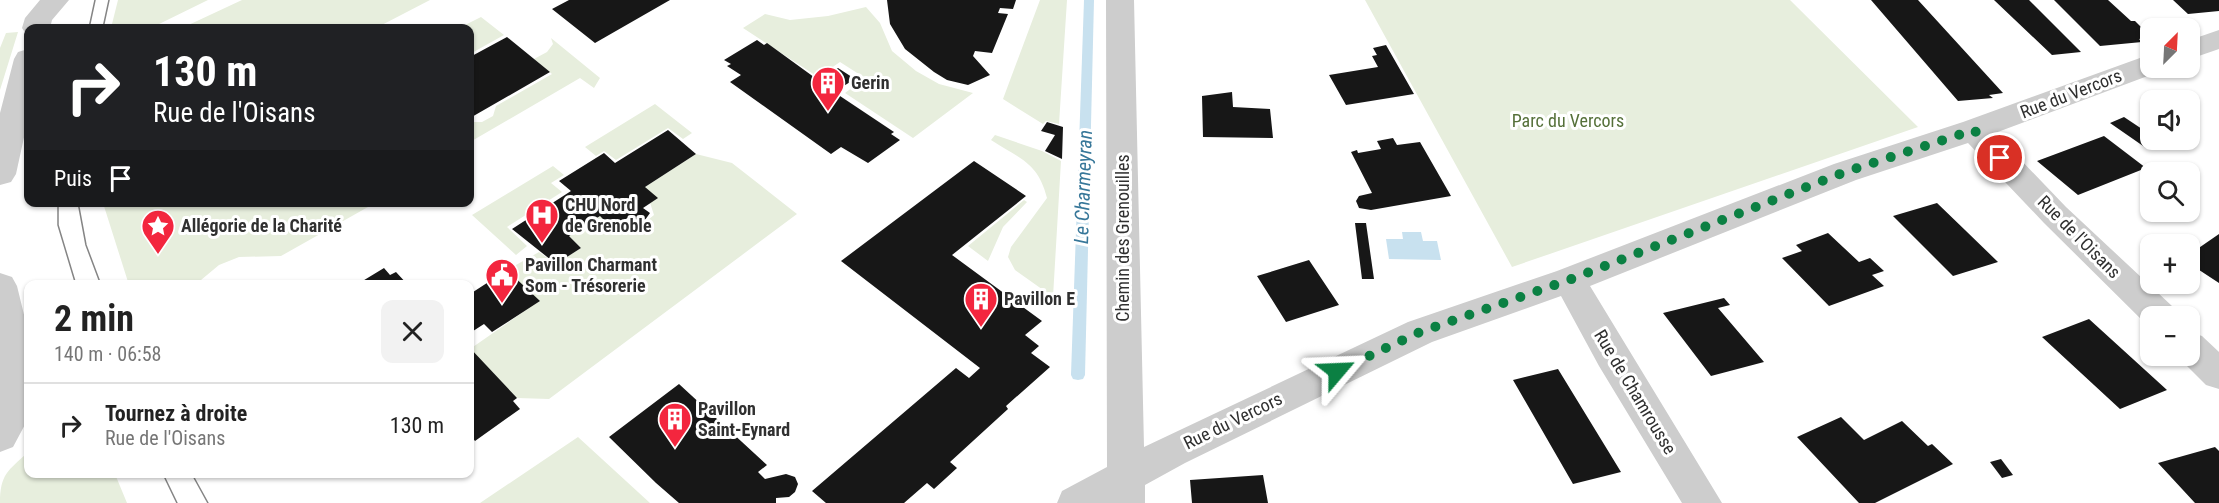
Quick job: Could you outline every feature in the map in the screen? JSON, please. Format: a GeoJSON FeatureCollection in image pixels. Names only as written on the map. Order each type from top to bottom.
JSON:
{"type":"FeatureCollection","features":[{"type":"Feature","properties":{"kind":"street"},"geometry":{"type":"LineString","coordinates":[[37,24],[39,18],[55,0]]}},
{"type":"Feature","properties":{"kind":"street","name":"Chemin des Grenouilles"},"geometry":{"type":"LineString","coordinates":[[1120,0],[1124,210],[1125,489]]}},
{"type":"Feature","properties":{"kind":"street"},"geometry":{"type":"LineString","coordinates":[[2200,46],[2219,39]]}},
{"type":"Feature","properties":{"kind":"street","name":"Rue du Vercors"},"geometry":{"type":"LineString","coordinates":[[1076,503],[1125,489],[1420,332],[1569,280],[1845,172],[1974,130],[2140,68]]}},
{"type":"Feature","properties":{"kind":"street"},"geometry":{"type":"LineString","coordinates":[[0,174],[24,75]]}},
{"type":"Feature","properties":{"kind":"street","name":"Rue de l'Oisans"},"geometry":{"type":"LineString","coordinates":[[1974,130],[2055,215],[2150,306]]}},
{"type":"Feature","properties":{"kind":"street","name":"Rue de Chamrousse"},"geometry":{"type":"LineString","coordinates":[[1569,280],[1612,356],[1703,503]]}},
{"type":"Feature","properties":{"kind":"street"},"geometry":{"type":"LineString","coordinates":[[1,297],[18,359],[13,424]]}},
{"type":"Feature","properties":{"kind":"street"},"geometry":{"type":"LineString","coordinates":[[2200,356],[2219,374]]}},
{"type":"Feature","properties":{"kind":"green space"},"geometry":{"type":"Polygon","coordinates":[[[118,0],[208,0],[159,24],[112,24],[118,0]]]}},
{"type":"Feature","properties":{"kind":"green space"},"geometry":{"type":"Polygon","coordinates":[[[242,0],[430,0],[384,24],[191,24],[242,0]]]}},
{"type":"Feature","properties":{"kind":"green space"},"geometry":{"type":"Polygon","coordinates":[[[1040,0],[1067,0],[1059,124],[1046,121],[1043,124],[1003,99],[1040,0]]]}},
{"type":"Feature","properties":{"kind":"green space","name":"Parc du Vercors"},"geometry":{"type":"Polygon","coordinates":[[[1365,0],[1790,0],[1918,127],[1512,267],[1365,0]]]}},
{"type":"Feature","properties":{"kind":"green space"},"geometry":{"type":"Polygon","coordinates":[[[866,7],[880,23],[892,51],[916,71],[939,84],[973,93],[913,138],[845,93],[865,78],[840,62],[818,77],[743,28],[765,14],[790,20],[828,16],[866,7]]]}},
{"type":"Feature","properties":{"kind":"green space"},"geometry":{"type":"Polygon","coordinates":[[[481,17],[504,35],[474,52],[474,24],[467,24],[481,17]]]}},
{"type":"Feature","properties":{"kind":"green space"},"geometry":{"type":"Polygon","coordinates":[[[18,32],[0,90],[0,48],[6,33],[18,32]]]}},
{"type":"Feature","properties":{"kind":"green space"},"geometry":{"type":"Polygon","coordinates":[[[551,38],[600,78],[594,88],[580,78],[474,140],[474,122],[482,122],[493,116],[496,106],[552,74],[534,59],[547,52],[553,44],[551,38]]]}},
{"type":"Feature","properties":{"kind":"green space"},"geometry":{"type":"Polygon","coordinates":[[[655,104],[692,133],[683,139],[668,128],[616,160],[604,151],[596,156],[585,147],[655,104]]]}},
{"type":"Feature","properties":{"kind":"green space"},"geometry":{"type":"Polygon","coordinates":[[[995,135],[1042,151],[1061,161],[1053,297],[1015,270],[1008,257],[1011,247],[1047,198],[1039,176],[1019,157],[991,140],[995,135]]]}},
{"type":"Feature","properties":{"kind":"green space"},"geometry":{"type":"Polygon","coordinates":[[[696,154],[732,163],[797,214],[549,399],[517,398],[474,353],[474,346],[539,301],[507,270],[539,252],[556,264],[581,248],[569,236],[600,216],[612,228],[643,224],[654,215],[645,187],[696,154]]]}},
{"type":"Feature","properties":{"kind":"green space"},"geometry":{"type":"Polygon","coordinates":[[[553,166],[564,175],[551,183],[562,192],[507,227],[527,246],[516,255],[472,215],[553,166]]]}},
{"type":"Feature","properties":{"kind":"green space"},"geometry":{"type":"Polygon","coordinates":[[[1024,200],[1027,202],[1003,227],[988,261],[968,246],[1024,200]]]}},
{"type":"Feature","properties":{"kind":"green space"},"geometry":{"type":"Polygon","coordinates":[[[104,207],[368,207],[281,256],[239,257],[219,265],[201,280],[127,280],[104,207]]]}},
{"type":"Feature","properties":{"kind":"green space"},"geometry":{"type":"Polygon","coordinates":[[[578,437],[650,503],[480,503],[578,437]]]}},
{"type":"Feature","properties":{"kind":"green space"},"geometry":{"type":"Polygon","coordinates":[[[24,456],[24,478],[117,478],[127,503],[0,503],[4,479],[24,456]]]}},
{"type":"Feature","properties":{"kind":"water"},"geometry":{"type":"Polygon","coordinates":[[[1402,232],[1421,232],[1423,241],[1437,241],[1441,260],[1389,259],[1386,239],[1403,239],[1402,232]]]}},
{"type":"Feature","properties":{"kind":"building"},"geometry":{"type":"Polygon","coordinates":[[[569,0],[670,0],[595,43],[552,9],[569,0]]]}},
{"type":"Feature","properties":{"kind":"building"},"geometry":{"type":"Polygon","coordinates":[[[887,0],[1016,0],[1013,9],[1000,8],[998,13],[1008,14],[992,53],[975,51],[973,56],[990,75],[968,85],[947,80],[905,49],[890,24],[887,0]]]}},
{"type":"Feature","properties":{"kind":"building"},"geometry":{"type":"Polygon","coordinates":[[[1871,0],[1918,0],[2003,93],[1989,95],[1993,98],[1958,101],[1871,0]]]}},
{"type":"Feature","properties":{"kind":"building"},"geometry":{"type":"Polygon","coordinates":[[[1994,0],[2029,0],[2081,52],[2052,55],[1994,0]]]}},
{"type":"Feature","properties":{"kind":"building"},"geometry":{"type":"Polygon","coordinates":[[[2054,0],[2108,0],[2140,26],[2140,42],[2100,46],[2054,0]]]}},
{"type":"Feature","properties":{"kind":"building"},"geometry":{"type":"Polygon","coordinates":[[[2173,0],[2219,0],[2219,11],[2188,14],[2173,0]]]}},
{"type":"Feature","properties":{"kind":"building"},"geometry":{"type":"Polygon","coordinates":[[[507,37],[550,72],[474,116],[474,55],[507,37]]]}},
{"type":"Feature","properties":{"kind":"building","name":"Gerin"},"geometry":{"type":"Polygon","coordinates":[[[757,40],[764,45],[767,43],[818,80],[838,68],[855,79],[834,92],[894,132],[891,134],[900,140],[868,163],[841,147],[831,154],[730,82],[741,75],[727,66],[731,64],[724,60],[757,40]]]}},
{"type":"Feature","properties":{"kind":"building"},"geometry":{"type":"Polygon","coordinates":[[[1386,45],[1414,94],[1346,105],[1329,75],[1378,67],[1372,56],[1377,55],[1373,48],[1386,45]]]}},
{"type":"Feature","properties":{"kind":"building"},"geometry":{"type":"Polygon","coordinates":[[[1232,92],[1233,107],[1270,109],[1273,138],[1203,137],[1202,96],[1232,92]]]}},
{"type":"Feature","properties":{"kind":"building"},"geometry":{"type":"Polygon","coordinates":[[[2124,117],[2140,128],[2140,144],[2110,123],[2124,117]]]}},
{"type":"Feature","properties":{"kind":"building"},"geometry":{"type":"Polygon","coordinates":[[[1047,122],[1063,127],[1062,159],[1045,151],[1055,135],[1041,131],[1047,122]]]}},
{"type":"Feature","properties":{"kind":"building"},"geometry":{"type":"Polygon","coordinates":[[[668,130],[696,154],[645,187],[658,198],[643,208],[650,213],[645,220],[633,223],[629,217],[612,228],[600,216],[569,236],[581,248],[556,264],[512,229],[571,191],[559,181],[604,153],[615,163],[668,130]]]}},
{"type":"Feature","properties":{"kind":"building"},"geometry":{"type":"Polygon","coordinates":[[[2104,136],[2140,163],[2140,170],[2078,195],[2037,161],[2104,136]]]}},
{"type":"Feature","properties":{"kind":"building"},"geometry":{"type":"Polygon","coordinates":[[[1393,138],[1397,145],[1420,142],[1451,196],[1371,210],[1359,208],[1356,201],[1359,196],[1372,193],[1351,152],[1381,149],[1377,141],[1393,138]]]}},
{"type":"Feature","properties":{"kind":"building","name":"Pavillon E"},"geometry":{"type":"Polygon","coordinates":[[[974,161],[1026,196],[952,255],[1042,321],[1025,335],[1039,346],[1031,353],[1050,367],[1006,406],[1008,409],[950,462],[957,468],[934,489],[927,483],[904,503],[826,503],[812,491],[956,368],[969,378],[980,368],[841,261],[974,161]]]}},
{"type":"Feature","properties":{"kind":"building"},"geometry":{"type":"Polygon","coordinates":[[[1937,203],[1998,262],[1953,276],[1893,216],[1937,203]]]}},
{"type":"Feature","properties":{"kind":"building"},"geometry":{"type":"Polygon","coordinates":[[[1355,223],[1366,223],[1374,279],[1362,279],[1355,223]]]}},
{"type":"Feature","properties":{"kind":"building"},"geometry":{"type":"Polygon","coordinates":[[[1828,233],[1859,262],[1870,258],[1884,271],[1872,275],[1884,286],[1829,306],[1782,258],[1802,251],[1796,245],[1828,233]]]}},
{"type":"Feature","properties":{"kind":"building"},"geometry":{"type":"Polygon","coordinates":[[[2219,234],[2219,283],[2200,271],[2200,247],[2219,234]]]}},
{"type":"Feature","properties":{"kind":"building"},"geometry":{"type":"Polygon","coordinates":[[[1309,260],[1339,305],[1286,322],[1257,276],[1309,260]]]}},
{"type":"Feature","properties":{"kind":"building"},"geometry":{"type":"Polygon","coordinates":[[[384,268],[390,275],[396,272],[403,280],[364,280],[384,268]]]}},
{"type":"Feature","properties":{"kind":"building","name":"Pavillon Charmant Som - Trésorerie"},"geometry":{"type":"Polygon","coordinates":[[[507,270],[540,301],[492,332],[484,324],[474,330],[474,291],[507,270]]]}},
{"type":"Feature","properties":{"kind":"building"},"geometry":{"type":"Polygon","coordinates":[[[1724,298],[1730,305],[1718,308],[1764,362],[1711,376],[1663,313],[1724,298]]]}},
{"type":"Feature","properties":{"kind":"building"},"geometry":{"type":"Polygon","coordinates":[[[2089,319],[2167,390],[2120,409],[2042,337],[2089,319]]]}},
{"type":"Feature","properties":{"kind":"building"},"geometry":{"type":"Polygon","coordinates":[[[474,352],[517,398],[513,401],[520,409],[475,441],[474,352]]]}},
{"type":"Feature","properties":{"kind":"building"},"geometry":{"type":"Polygon","coordinates":[[[1558,369],[1621,472],[1573,484],[1513,380],[1558,369]]]}},
{"type":"Feature","properties":{"kind":"building","name":"Pavillon Saint-Eynard"},"geometry":{"type":"Polygon","coordinates":[[[679,384],[767,465],[758,472],[765,479],[786,474],[795,477],[798,484],[795,492],[789,497],[776,498],[776,503],[679,503],[656,483],[609,437],[679,384]]]}},
{"type":"Feature","properties":{"kind":"building"},"geometry":{"type":"Polygon","coordinates":[[[1841,417],[1864,440],[1902,421],[1928,446],[1932,444],[1953,464],[1875,503],[1859,503],[1797,437],[1841,417]]]}},
{"type":"Feature","properties":{"kind":"building"},"geometry":{"type":"Polygon","coordinates":[[[2215,447],[2219,451],[2219,503],[2195,503],[2158,463],[2215,447]]]}},
{"type":"Feature","properties":{"kind":"building"},"geometry":{"type":"Polygon","coordinates":[[[2001,459],[2013,475],[2002,478],[1990,462],[2001,459]]]}},
{"type":"Feature","properties":{"kind":"building"},"geometry":{"type":"Polygon","coordinates":[[[1263,475],[1268,503],[1192,503],[1190,480],[1263,475]]]}},
{"type":"Feature","properties":{"kind":"waterway","name":"Le Charmeyran"},"geometry":{"type":"LineString","coordinates":[[1078,375],[1089,0]]}},
{"type":"Feature","properties":{"kind":"tram line"},"geometry":{"type":"LineString","coordinates":[[90,24],[95,0]]}},
{"type":"Feature","properties":{"kind":"tram line"},"geometry":{"type":"LineString","coordinates":[[104,24],[109,0]]}},
{"type":"Feature","properties":{"kind":"tram line"},"geometry":{"type":"LineString","coordinates":[[58,207],[58,225],[74,280]]}},
{"type":"Feature","properties":{"kind":"tram line"},"geometry":{"type":"LineString","coordinates":[[79,207],[86,245],[99,280]]}},
{"type":"Feature","properties":{"kind":"tram line"},"geometry":{"type":"LineString","coordinates":[[165,478],[177,503]]}},
{"type":"Feature","properties":{"kind":"tram line"},"geometry":{"type":"LineString","coordinates":[[194,478],[208,503]]}},
{"type":"Feature","properties":{"kind":"place","name":"Gerin"},"geometry":{"type":"Point","coordinates":[828,112]}},
{"type":"Feature","properties":{"kind":"place","name":"CHU Nord de Grenoble"},"geometry":{"type":"Point","coordinates":[542,244]}},
{"type":"Feature","properties":{"kind":"place","name":"Allégorie de la Charité"},"geometry":{"type":"Point","coordinates":[158,255]}},
{"type":"Feature","properties":{"kind":"place","name":"Pavillon Charmant Som - Trésorerie"},"geometry":{"type":"Point","coordinates":[502,304]}},
{"type":"Feature","properties":{"kind":"place","name":"Pavillon E"},"geometry":{"type":"Point","coordinates":[981,328]}},
{"type":"Feature","properties":{"kind":"place","name":"Pavillon Saint-Eynard"},"geometry":{"type":"Point","coordinates":[675,448]}},
{"type":"Feature","properties":{"kind":"route"},"geometry":{"type":"LineString","coordinates":[[1337,371],[1420,332],[1569,280],[1845,172],[1974,130],[2000,158]]}}]}
